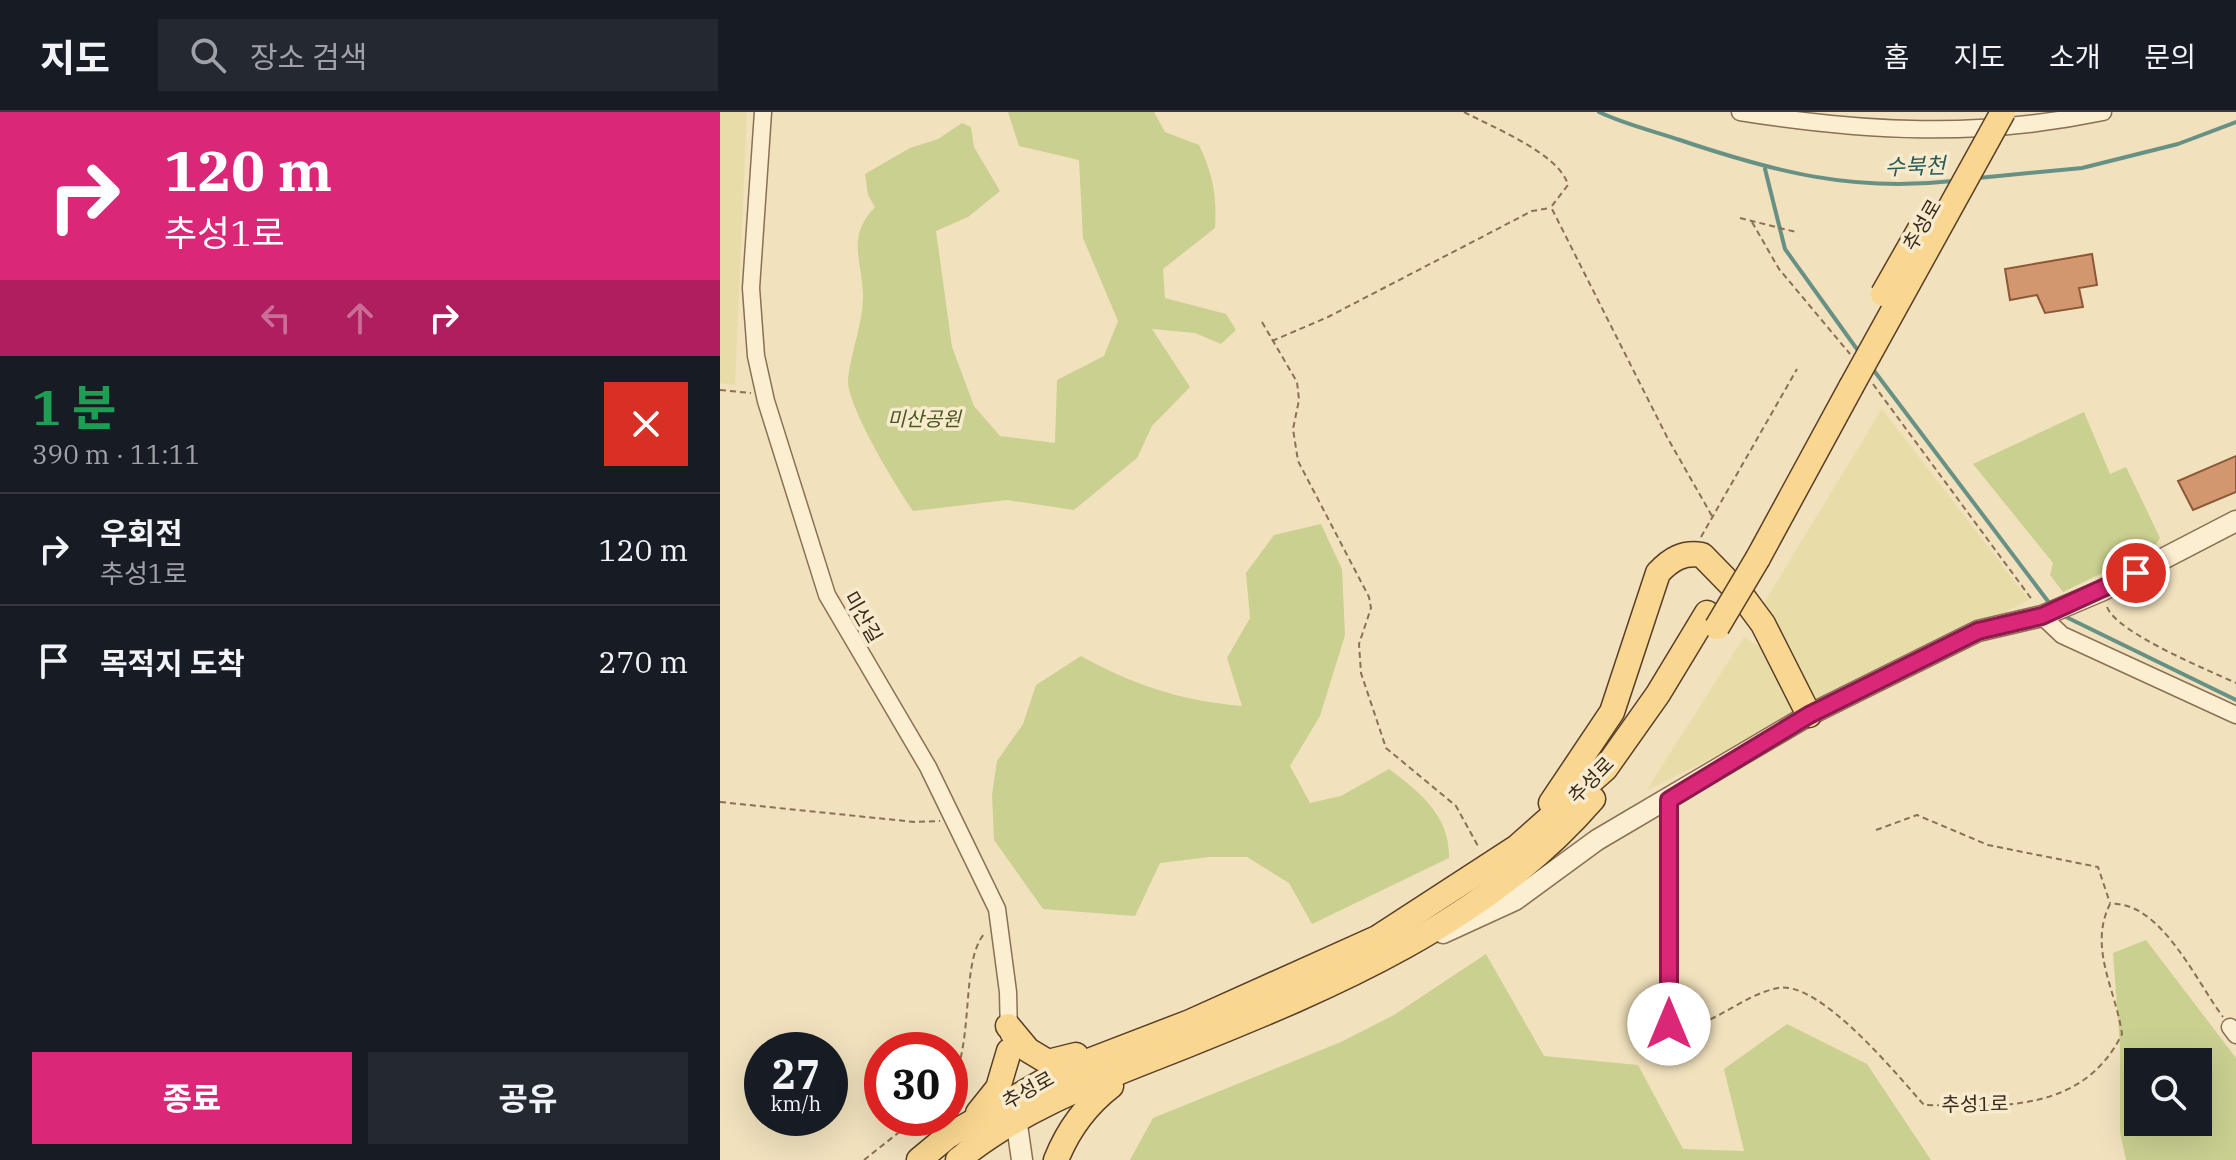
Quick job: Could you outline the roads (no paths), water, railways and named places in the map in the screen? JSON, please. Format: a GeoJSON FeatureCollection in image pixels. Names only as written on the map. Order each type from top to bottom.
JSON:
{"type":"FeatureCollection","features":[{"type":"Feature","properties":{"kind":"main road","name":"추성로"},"geometry":{"type":"LineString","coordinates":[[1853,385],[1900,263],[1987,112]]}},
{"type":"Feature","properties":{"kind":"main road","name":"추성로"},"geometry":{"type":"LineString","coordinates":[[919,1160],[970,1123],[1137,1065],[1317,992],[1395,953],[1469,907],[1537,856],[1574,821],[1672,701],[1712,620],[1853,385],[2003,112]]}},
{"type":"Feature","properties":{"kind":"main road"},"geometry":{"type":"LineString","coordinates":[[1517,847],[1571,778],[1612,712],[1658,573],[1669,560],[1698,554],[1743,597],[1763,624],[1809,715]]}},
{"type":"Feature","properties":{"kind":"main road","name":"추성로"},"geometry":{"type":"LineString","coordinates":[[958,1160],[1012,1110],[1060,1072],[1285,981],[1377,938],[1517,847],[1605,769],[1712,620]]}},
{"type":"Feature","properties":{"kind":"main road"},"geometry":{"type":"LineString","coordinates":[[1008,1026],[1028,1050],[1048,1062],[1063,1056],[1118,1050]]}},
{"type":"Feature","properties":{"kind":"main road"},"geometry":{"type":"LineString","coordinates":[[970,1123],[998,1088],[1009,1051]]}},
{"type":"Feature","properties":{"kind":"main road"},"geometry":{"type":"LineString","coordinates":[[1056,1160],[1092,1100],[1137,1065]]}},
{"type":"Feature","properties":{"kind":"street","name":"미산길"},"geometry":{"type":"LineString","coordinates":[[763,112],[751,288],[756,356],[766,401],[827,595],[928,767],[997,909],[1008,1026],[1009,1051],[1005,1078],[1012,1110]]}},
{"type":"Feature","properties":{"kind":"street"},"geometry":{"type":"LineString","coordinates":[[1740,112],[1831,127],[1950,131],[2067,120],[2103,112]]}},
{"type":"Feature","properties":{"kind":"street"},"geometry":{"type":"LineString","coordinates":[[1395,953],[1515,900],[1597,840],[1809,715],[1978,631],[2046,613],[2101,591],[2236,521]]}},
{"type":"Feature","properties":{"kind":"street"},"geometry":{"type":"LineString","coordinates":[[2046,613],[2062,635],[2236,715]]}},
{"type":"Feature","properties":{"kind":"street"},"geometry":{"type":"LineString","coordinates":[[1669,800],[1669,1024]]}},
{"type":"Feature","properties":{"kind":"street"},"geometry":{"type":"LineString","coordinates":[[1012,1110],[1022,1160]]}},
{"type":"Feature","properties":{"kind":"waterway","name":"수북천"},"geometry":{"type":"LineString","coordinates":[[1599,112],[1715,151],[1814,177],[1881,184],[1953,181]]}},
{"type":"Feature","properties":{"kind":"waterway","name":"수북천"},"geometry":{"type":"LineString","coordinates":[[1978,178],[2082,168],[2178,144],[2236,122]]}},
{"type":"Feature","properties":{"kind":"waterway"},"geometry":{"type":"LineString","coordinates":[[1765,169],[1785,249],[1859,352]]}},
{"type":"Feature","properties":{"kind":"waterway"},"geometry":{"type":"LineString","coordinates":[[1872,368],[2050,604]]}},
{"type":"Feature","properties":{"kind":"waterway"},"geometry":{"type":"LineString","coordinates":[[2062,615],[2236,700]]}},
{"type":"Feature","properties":{"kind":"park label","name":"미산공원"},"geometry":{"type":"Point","coordinates":[924,419]}}]}
